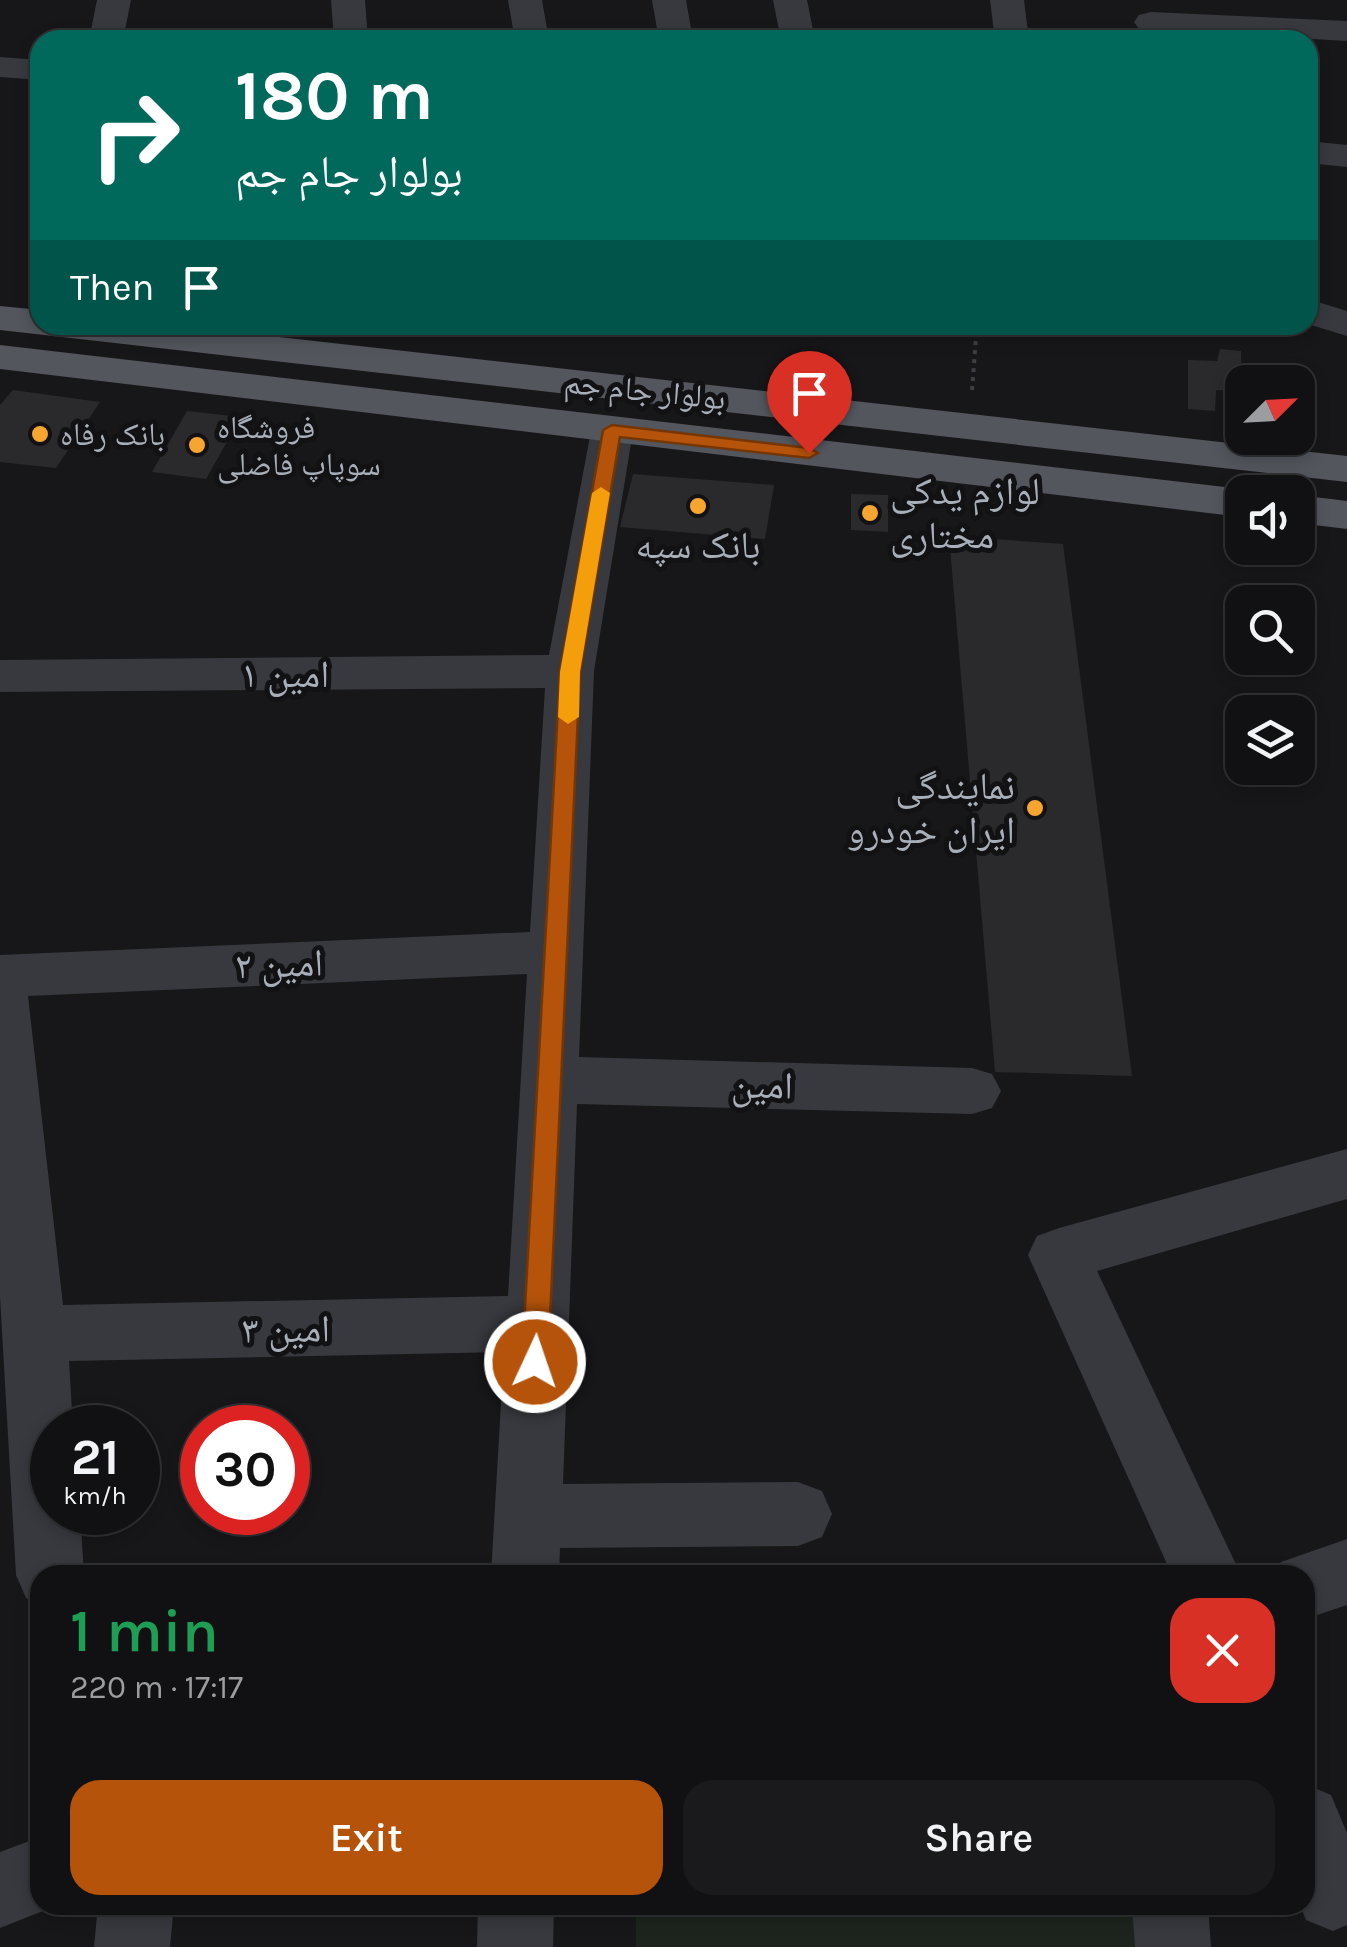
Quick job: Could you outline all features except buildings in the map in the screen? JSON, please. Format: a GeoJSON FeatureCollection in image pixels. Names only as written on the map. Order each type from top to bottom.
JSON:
{"type":"FeatureCollection","features":[{"type":"Feature","properties":{"kind":"main road"},"geometry":{"type":"LineString","coordinates":[[0,318],[30,321]]}},
{"type":"Feature","properties":{"kind":"main road","name":"بولوار جام جم"},"geometry":{"type":"LineString","coordinates":[[152,335],[1347,469]]}},
{"type":"Feature","properties":{"kind":"main road","name":"بولوار جام جم"},"geometry":{"type":"LineString","coordinates":[[0,357],[1225,501]]}},
{"type":"Feature","properties":{"kind":"main road"},"geometry":{"type":"LineString","coordinates":[[1315,511],[1347,515]]}},
{"type":"Feature","properties":{"kind":"street"},"geometry":{"type":"LineString","coordinates":[[108,30],[114,0]]}},
{"type":"Feature","properties":{"kind":"street"},"geometry":{"type":"LineString","coordinates":[[348,0],[350,30]]}},
{"type":"Feature","properties":{"kind":"street"},"geometry":{"type":"LineString","coordinates":[[526,0],[530,30]]}},
{"type":"Feature","properties":{"kind":"street"},"geometry":{"type":"LineString","coordinates":[[669,0],[674,30]]}},
{"type":"Feature","properties":{"kind":"street"},"geometry":{"type":"LineString","coordinates":[[790,0],[796,30]]}},
{"type":"Feature","properties":{"kind":"street"},"geometry":{"type":"LineString","coordinates":[[1007,0],[1011,30]]}},
{"type":"Feature","properties":{"kind":"street"},"geometry":{"type":"LineString","coordinates":[[1151,21],[1347,30]]}},
{"type":"Feature","properties":{"kind":"street"},"geometry":{"type":"LineString","coordinates":[[0,67],[30,69]]}},
{"type":"Feature","properties":{"kind":"street"},"geometry":{"type":"LineString","coordinates":[[1318,153],[1347,156]]}},
{"type":"Feature","properties":{"kind":"street"},"geometry":{"type":"LineString","coordinates":[[1318,314],[1347,324]]}},
{"type":"Feature","properties":{"kind":"street"},"geometry":{"type":"LineString","coordinates":[[612,430],[570,672],[559,952],[525,1546],[798,1514]]}},
{"type":"Feature","properties":{"kind":"street","name":"امین ۱"},"geometry":{"type":"LineString","coordinates":[[0,676],[570,672]]}},
{"type":"Feature","properties":{"kind":"street","name":"امین ۲"},"geometry":{"type":"LineString","coordinates":[[0,976],[559,952]]}},
{"type":"Feature","properties":{"kind":"street"},"geometry":{"type":"LineString","coordinates":[[0,994],[35,1334],[20,1453],[48,1565]]}},
{"type":"Feature","properties":{"kind":"street","name":"امین"},"geometry":{"type":"LineString","coordinates":[[552,1080],[972,1090]]}},
{"type":"Feature","properties":{"kind":"street"},"geometry":{"type":"LineString","coordinates":[[1202,1565],[1059,1255],[1347,1174]]}},
{"type":"Feature","properties":{"kind":"street","name":"امین ۳"},"geometry":{"type":"LineString","coordinates":[[35,1334],[538,1323]]}},
{"type":"Feature","properties":{"kind":"street"},"geometry":{"type":"LineString","coordinates":[[1315,1583],[1347,1572]]}},
{"type":"Feature","properties":{"kind":"street"},"geometry":{"type":"LineString","coordinates":[[1315,1851],[1328,1891]]}},
{"type":"Feature","properties":{"kind":"street"},"geometry":{"type":"LineString","coordinates":[[0,1890],[30,1878]]}},
{"type":"Feature","properties":{"kind":"street"},"geometry":{"type":"LineString","coordinates":[[132,1947],[135,1915]]}},
{"type":"Feature","properties":{"kind":"street"},"geometry":{"type":"LineString","coordinates":[[515,1947],[516,1915]]}},
{"type":"Feature","properties":{"kind":"street"},"geometry":{"type":"LineString","coordinates":[[1171,1915],[1173,1947]]}},
{"type":"Feature","properties":{"kind":"path"},"geometry":{"type":"LineString","coordinates":[[969,426],[975,335]]}},
{"type":"Feature","properties":{"kind":"shaded area"},"geometry":{"type":"Polygon","coordinates":[[[636,1915],[1134,1915],[1136,1947],[636,1947],[636,1915]]]}},
{"type":"Feature","properties":{"kind":"slow traffic"},"geometry":{"type":"LineString","coordinates":[[568,717],[570,672],[601,493]]}},
{"type":"Feature","properties":{"kind":"place","name":"بانک رفاه"},"geometry":{"type":"Point","coordinates":[40,434]}},
{"type":"Feature","properties":{"kind":"place","name":"فروشگاه سوپاپ فاضلی"},"geometry":{"type":"Point","coordinates":[197,445]}},
{"type":"Feature","properties":{"kind":"place","name":"بانک سپه"},"geometry":{"type":"Point","coordinates":[698,506]}},
{"type":"Feature","properties":{"kind":"place","name":"لوازم یدکی مختاری"},"geometry":{"type":"Point","coordinates":[870,513]}},
{"type":"Feature","properties":{"kind":"place","name":"نمایندگی ایران خودرو"},"geometry":{"type":"Point","coordinates":[1035,808]}},
{"type":"Feature","properties":{"kind":"route"},"geometry":{"type":"LineString","coordinates":[[535,1362],[559,952],[570,672],[612,430],[809,453]]}}]}
